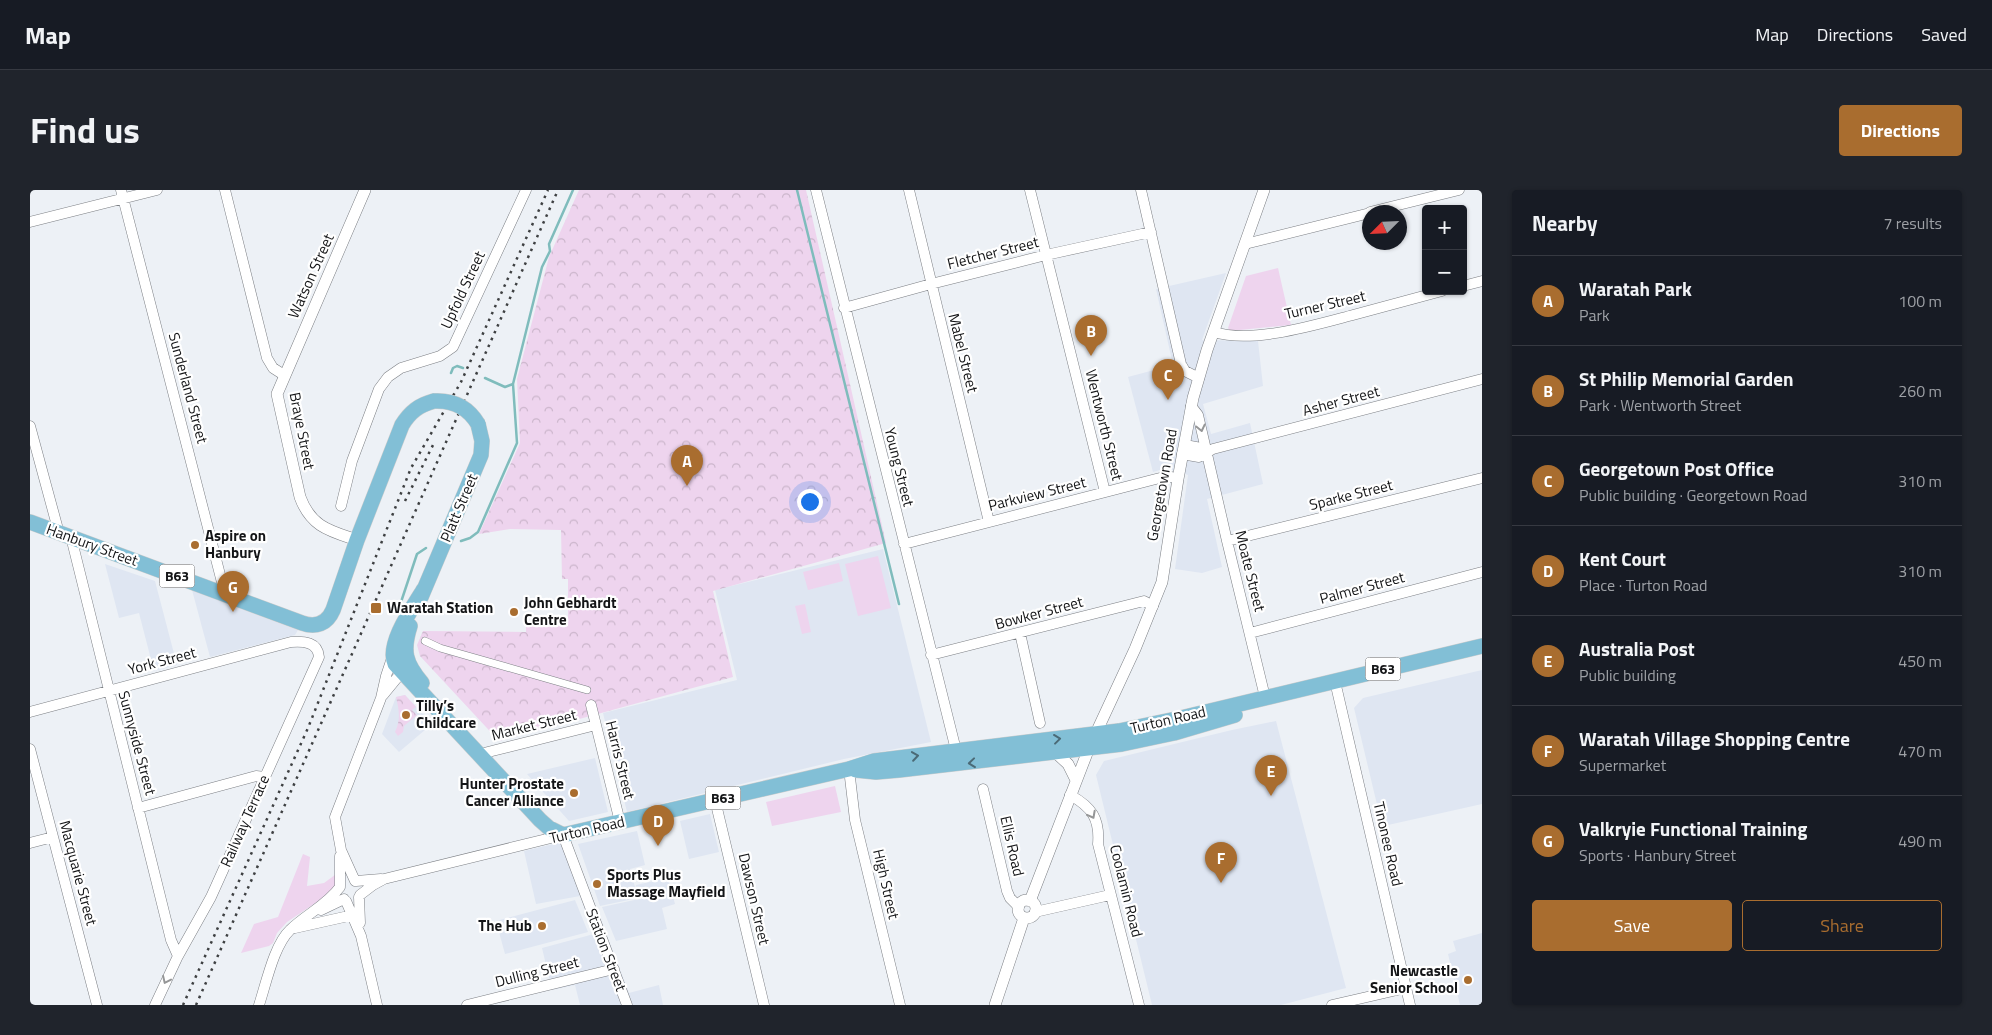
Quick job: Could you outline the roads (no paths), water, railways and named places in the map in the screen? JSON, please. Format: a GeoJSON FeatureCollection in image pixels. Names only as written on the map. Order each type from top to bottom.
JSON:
{"type":"FeatureCollection","features":[{"type":"Feature","properties":{"kind":"main road","name":"Platt Street"},"geometry":{"type":"LineString","coordinates":[[357,540],[402,425],[409,415],[418,407],[434,401],[458,404],[470,412],[478,424],[482,441],[481,455],[405,634]]}},
{"type":"Feature","properties":{"kind":"main road","name":"Hanbury Street"},"geometry":{"type":"LineString","coordinates":[[30,522],[313,626],[323,622],[333,610],[357,540]]}},
{"type":"Feature","properties":{"kind":"main road","name":"B63"},"geometry":{"type":"LineString","coordinates":[[405,634],[392,650],[392,658],[402,673],[540,820],[548,828],[563,835]]}},
{"type":"Feature","properties":{"kind":"main road","name":"B63"},"geometry":{"type":"LineString","coordinates":[[405,634],[406,653],[413,672],[480,754]]}},
{"type":"Feature","properties":{"kind":"main road"},"geometry":{"type":"LineString","coordinates":[[402,673],[401,654],[405,634]]}},
{"type":"Feature","properties":{"kind":"main road","name":"Turton Road"},"geometry":{"type":"LineString","coordinates":[[849,769],[876,772],[1056,752],[1265,697],[1482,646]]}},
{"type":"Feature","properties":{"kind":"main road","name":"Turton Road"},"geometry":{"type":"LineString","coordinates":[[563,835],[849,769],[874,761],[956,750],[1093,741],[1122,744],[1174,733],[1237,714],[1482,656]]}},
{"type":"Feature","properties":{"kind":"street"},"geometry":{"type":"LineString","coordinates":[[30,222],[122,194],[157,190]]}},
{"type":"Feature","properties":{"kind":"street","name":"Braye Street"},"geometry":{"type":"LineString","coordinates":[[226,190],[267,358],[273,368],[284,375],[278,390],[277,399],[304,506],[311,518],[318,524],[357,540]]}},
{"type":"Feature","properties":{"kind":"street","name":"Watson Street"},"geometry":{"type":"LineString","coordinates":[[284,375],[365,190]]}},
{"type":"Feature","properties":{"kind":"street","name":"Upfold Street"},"geometry":{"type":"LineString","coordinates":[[341,506],[352,461],[379,389],[388,377],[401,368],[440,356],[453,347],[526,190]]}},
{"type":"Feature","properties":{"kind":"street","name":"Young Street"},"geometry":{"type":"LineString","coordinates":[[816,190],[956,750]]}},
{"type":"Feature","properties":{"kind":"street","name":"Mabel Street"},"geometry":{"type":"LineString","coordinates":[[909,190],[989,522]]}},
{"type":"Feature","properties":{"kind":"street","name":"Wentworth Street"},"geometry":{"type":"LineString","coordinates":[[1030,190],[1105,492]]}},
{"type":"Feature","properties":{"kind":"street"},"geometry":{"type":"LineString","coordinates":[[1141,190],[1181,364],[1191,376],[1199,378]]}},
{"type":"Feature","properties":{"kind":"street","name":"Georgetown Road"},"geometry":{"type":"LineString","coordinates":[[1030,901],[1076,780],[1162,582],[1191,406],[1214,332],[1264,190]]}},
{"type":"Feature","properties":{"kind":"street"},"geometry":{"type":"LineString","coordinates":[[1401,205],[1459,190]]}},
{"type":"Feature","properties":{"kind":"street","name":"Sunderland Street"},"geometry":{"type":"LineString","coordinates":[[122,194],[225,594]]}},
{"type":"Feature","properties":{"kind":"street"},"geometry":{"type":"LineString","coordinates":[[1245,244],[1362,215]]}},
{"type":"Feature","properties":{"kind":"street","name":"Fletcher Street"},"geometry":{"type":"LineString","coordinates":[[844,308],[1046,255],[1151,232]]}},
{"type":"Feature","properties":{"kind":"street"},"geometry":{"type":"LineString","coordinates":[[1467,285],[1482,281]]}},
{"type":"Feature","properties":{"kind":"street","name":"Turner Street"},"geometry":{"type":"LineString","coordinates":[[1214,332],[1226,336],[1248,336],[1307,327],[1427,295]]}},
{"type":"Feature","properties":{"kind":"street","name":"Asher Street"},"geometry":{"type":"LineString","coordinates":[[1207,452],[1482,379]]}},
{"type":"Feature","properties":{"kind":"street","name":"Moate Street"},"geometry":{"type":"LineString","coordinates":[[1191,406],[1198,415],[1265,697]]}},
{"type":"Feature","properties":{"kind":"street","name":"Sunnyside Street"},"geometry":{"type":"LineString","coordinates":[[30,426],[65,535],[108,692],[171,940],[178,956]]}},
{"type":"Feature","properties":{"kind":"street"},"geometry":{"type":"LineString","coordinates":[[1184,449],[1201,448],[1207,452]]}},
{"type":"Feature","properties":{"kind":"street","name":"Parkview Street"},"geometry":{"type":"LineString","coordinates":[[904,544],[1168,476],[1178,479]]}},
{"type":"Feature","properties":{"kind":"street","name":"Sparke Street"},"geometry":{"type":"LineString","coordinates":[[1227,542],[1482,478]]}},
{"type":"Feature","properties":{"kind":"street","name":"Palmer Street"},"geometry":{"type":"LineString","coordinates":[[1250,633],[1482,572]]}},
{"type":"Feature","properties":{"kind":"street","name":"Bowker Street"},"geometry":{"type":"LineString","coordinates":[[931,655],[1144,601],[1153,606]]}},
{"type":"Feature","properties":{"kind":"street"},"geometry":{"type":"LineString","coordinates":[[1020,633],[1040,723]]}},
{"type":"Feature","properties":{"kind":"street"},"geometry":{"type":"LineString","coordinates":[[425,640],[440,648],[587,690]]}},
{"type":"Feature","properties":{"kind":"street","name":"York Street"},"geometry":{"type":"LineString","coordinates":[[30,712],[291,642],[303,641]]}},
{"type":"Feature","properties":{"kind":"street","name":"Railway Terrace"},"geometry":{"type":"LineString","coordinates":[[155,1005],[178,956],[210,897],[319,657],[319,650],[314,645],[303,641]]}},
{"type":"Feature","properties":{"kind":"street"},"geometry":{"type":"LineString","coordinates":[[361,936],[359,896],[361,888],[355,881],[340,845],[335,825],[336,814],[381,698],[392,658]]}},
{"type":"Feature","properties":{"kind":"street"},"geometry":{"type":"LineString","coordinates":[[381,698],[402,673]]}},
{"type":"Feature","properties":{"kind":"street","name":"Tinonee Road"},"geometry":{"type":"LineString","coordinates":[[1337,690],[1410,1005]]}},
{"type":"Feature","properties":{"kind":"street","name":"Harris Street"},"geometry":{"type":"LineString","coordinates":[[591,704],[620,822]]}},
{"type":"Feature","properties":{"kind":"street","name":"Market Street"},"geometry":{"type":"LineString","coordinates":[[480,754],[596,725]]}},
{"type":"Feature","properties":{"kind":"street","name":"Macquarie Street"},"geometry":{"type":"LineString","coordinates":[[30,749],[97,1005]]}},
{"type":"Feature","properties":{"kind":"street"},"geometry":{"type":"LineString","coordinates":[[1056,752],[1068,764],[1076,780]]}},
{"type":"Feature","properties":{"kind":"street","name":"High Street"},"geometry":{"type":"LineString","coordinates":[[849,769],[855,820],[900,1005]]}},
{"type":"Feature","properties":{"kind":"street"},"geometry":{"type":"LineString","coordinates":[[138,808],[256,776],[265,777]]}},
{"type":"Feature","properties":{"kind":"street","name":"Ellis Road"},"geometry":{"type":"LineString","coordinates":[[983,789],[1007,891],[1010,898],[1019,907]]}},
{"type":"Feature","properties":{"kind":"street","name":"Coolamin Road"},"geometry":{"type":"LineString","coordinates":[[1070,795],[1088,807],[1096,818],[1099,831],[1098,844],[1139,1005]]}},
{"type":"Feature","properties":{"kind":"street","name":"Dawson Street"},"geometry":{"type":"LineString","coordinates":[[715,800],[764,1005]]}},
{"type":"Feature","properties":{"kind":"street","name":"Turton Road"},"geometry":{"type":"LineString","coordinates":[[355,881],[384,879],[563,835]]}},
{"type":"Feature","properties":{"kind":"street","name":"Station Street"},"geometry":{"type":"LineString","coordinates":[[563,835],[627,1005]]}},
{"type":"Feature","properties":{"kind":"street"},"geometry":{"type":"LineString","coordinates":[[30,843],[54,837]]}},
{"type":"Feature","properties":{"kind":"street"},"geometry":{"type":"LineString","coordinates":[[340,845],[340,894],[353,915],[361,936],[378,1005]]}},
{"type":"Feature","properties":{"kind":"street","name":"Turton Road"},"geometry":{"type":"LineString","coordinates":[[359,896],[375,883],[384,879]]}},
{"type":"Feature","properties":{"kind":"street"},"geometry":{"type":"LineString","coordinates":[[259,1005],[279,947],[290,930],[315,912],[340,886],[348,880],[355,881]]}},
{"type":"Feature","properties":{"kind":"street"},"geometry":{"type":"LineString","coordinates":[[1035,912],[1110,895]]}},
{"type":"Feature","properties":{"kind":"street"},"geometry":{"type":"LineString","coordinates":[[315,912],[345,900],[353,901],[359,896]]}},
{"type":"Feature","properties":{"kind":"street"},"geometry":{"type":"LineString","coordinates":[[1030,901],[1035,906],[1035,912],[1032,917],[1024,918],[1020,914],[1019,907],[1023,902],[1030,901]]}},
{"type":"Feature","properties":{"kind":"street"},"geometry":{"type":"LineString","coordinates":[[290,930],[353,915]]}},
{"type":"Feature","properties":{"kind":"street"},"geometry":{"type":"LineString","coordinates":[[995,1005],[1024,918]]}},
{"type":"Feature","properties":{"kind":"street","name":"Dulling Street"},"geometry":{"type":"LineString","coordinates":[[467,1005],[614,969]]}},
{"type":"Feature","properties":{"kind":"street"},"geometry":{"type":"LineString","coordinates":[[1332,1005],[1406,988]]}},
{"type":"Feature","properties":{"kind":"waterway"},"geometry":{"type":"LineString","coordinates":[[461,541],[470,538],[478,532],[517,443],[513,384],[542,267],[550,251],[549,244],[573,190]]}},
{"type":"Feature","properties":{"kind":"waterway"},"geometry":{"type":"LineString","coordinates":[[797,190],[899,604]]}},
{"type":"Feature","properties":{"kind":"waterway"},"geometry":{"type":"LineString","coordinates":[[451,373],[453,368],[457,366],[463,368]]}},
{"type":"Feature","properties":{"kind":"waterway"},"geometry":{"type":"LineString","coordinates":[[485,378],[505,387],[513,384]]}},
{"type":"Feature","properties":{"kind":"waterway"},"geometry":{"type":"LineString","coordinates":[[400,605],[417,554],[426,548]]}},
{"type":"Feature","properties":{"kind":"railway"},"geometry":{"type":"LineString","coordinates":[[183,1005],[308,728],[411,468],[461,382],[548,190]]}},
{"type":"Feature","properties":{"kind":"railway"},"geometry":{"type":"LineString","coordinates":[[196,1005],[558,190]]}},
{"type":"Feature","properties":{"kind":"railway"},"geometry":{"type":"LineString","coordinates":[[405,501],[435,441]]}},
{"type":"Feature","properties":{"kind":"place","name":"St Philip Memorial Garden"},"geometry":{"type":"Point","coordinates":[1091,356]}},
{"type":"Feature","properties":{"kind":"place","name":"Georgetown Post Office"},"geometry":{"type":"Point","coordinates":[1168,400]}},
{"type":"Feature","properties":{"kind":"place","name":"Waratah Park"},"geometry":{"type":"Point","coordinates":[687,486]}},
{"type":"Feature","properties":{"kind":"place","name":"Aspire on Hanbury"},"geometry":{"type":"Point","coordinates":[195,545]}},
{"type":"Feature","properties":{"kind":"place","name":"Waratah Station"},"geometry":{"type":"Point","coordinates":[376,608]}},
{"type":"Feature","properties":{"kind":"place","name":"Valkryie Functional Training"},"geometry":{"type":"Point","coordinates":[233,612]}},
{"type":"Feature","properties":{"kind":"place","name":"John Gebhardt Centre"},"geometry":{"type":"Point","coordinates":[514,612]}},
{"type":"Feature","properties":{"kind":"place","name":"Tilly’s Childcare"},"geometry":{"type":"Point","coordinates":[406,715]}},
{"type":"Feature","properties":{"kind":"place","name":"Hunter Prostate Cancer Alliance"},"geometry":{"type":"Point","coordinates":[574,793]}},
{"type":"Feature","properties":{"kind":"place","name":"Australia Post"},"geometry":{"type":"Point","coordinates":[1271,796]}},
{"type":"Feature","properties":{"kind":"place","name":"Kent Court"},"geometry":{"type":"Point","coordinates":[658,846]}},
{"type":"Feature","properties":{"kind":"place","name":"Waratah Village Shopping Centre"},"geometry":{"type":"Point","coordinates":[1221,883]}},
{"type":"Feature","properties":{"kind":"place","name":"Sports Plus Massage Mayfield"},"geometry":{"type":"Point","coordinates":[597,884]}},
{"type":"Feature","properties":{"kind":"place","name":"The Hub"},"geometry":{"type":"Point","coordinates":[542,926]}},
{"type":"Feature","properties":{"kind":"place","name":"Newcastle Senior School"},"geometry":{"type":"Point","coordinates":[1468,980]}}]}
